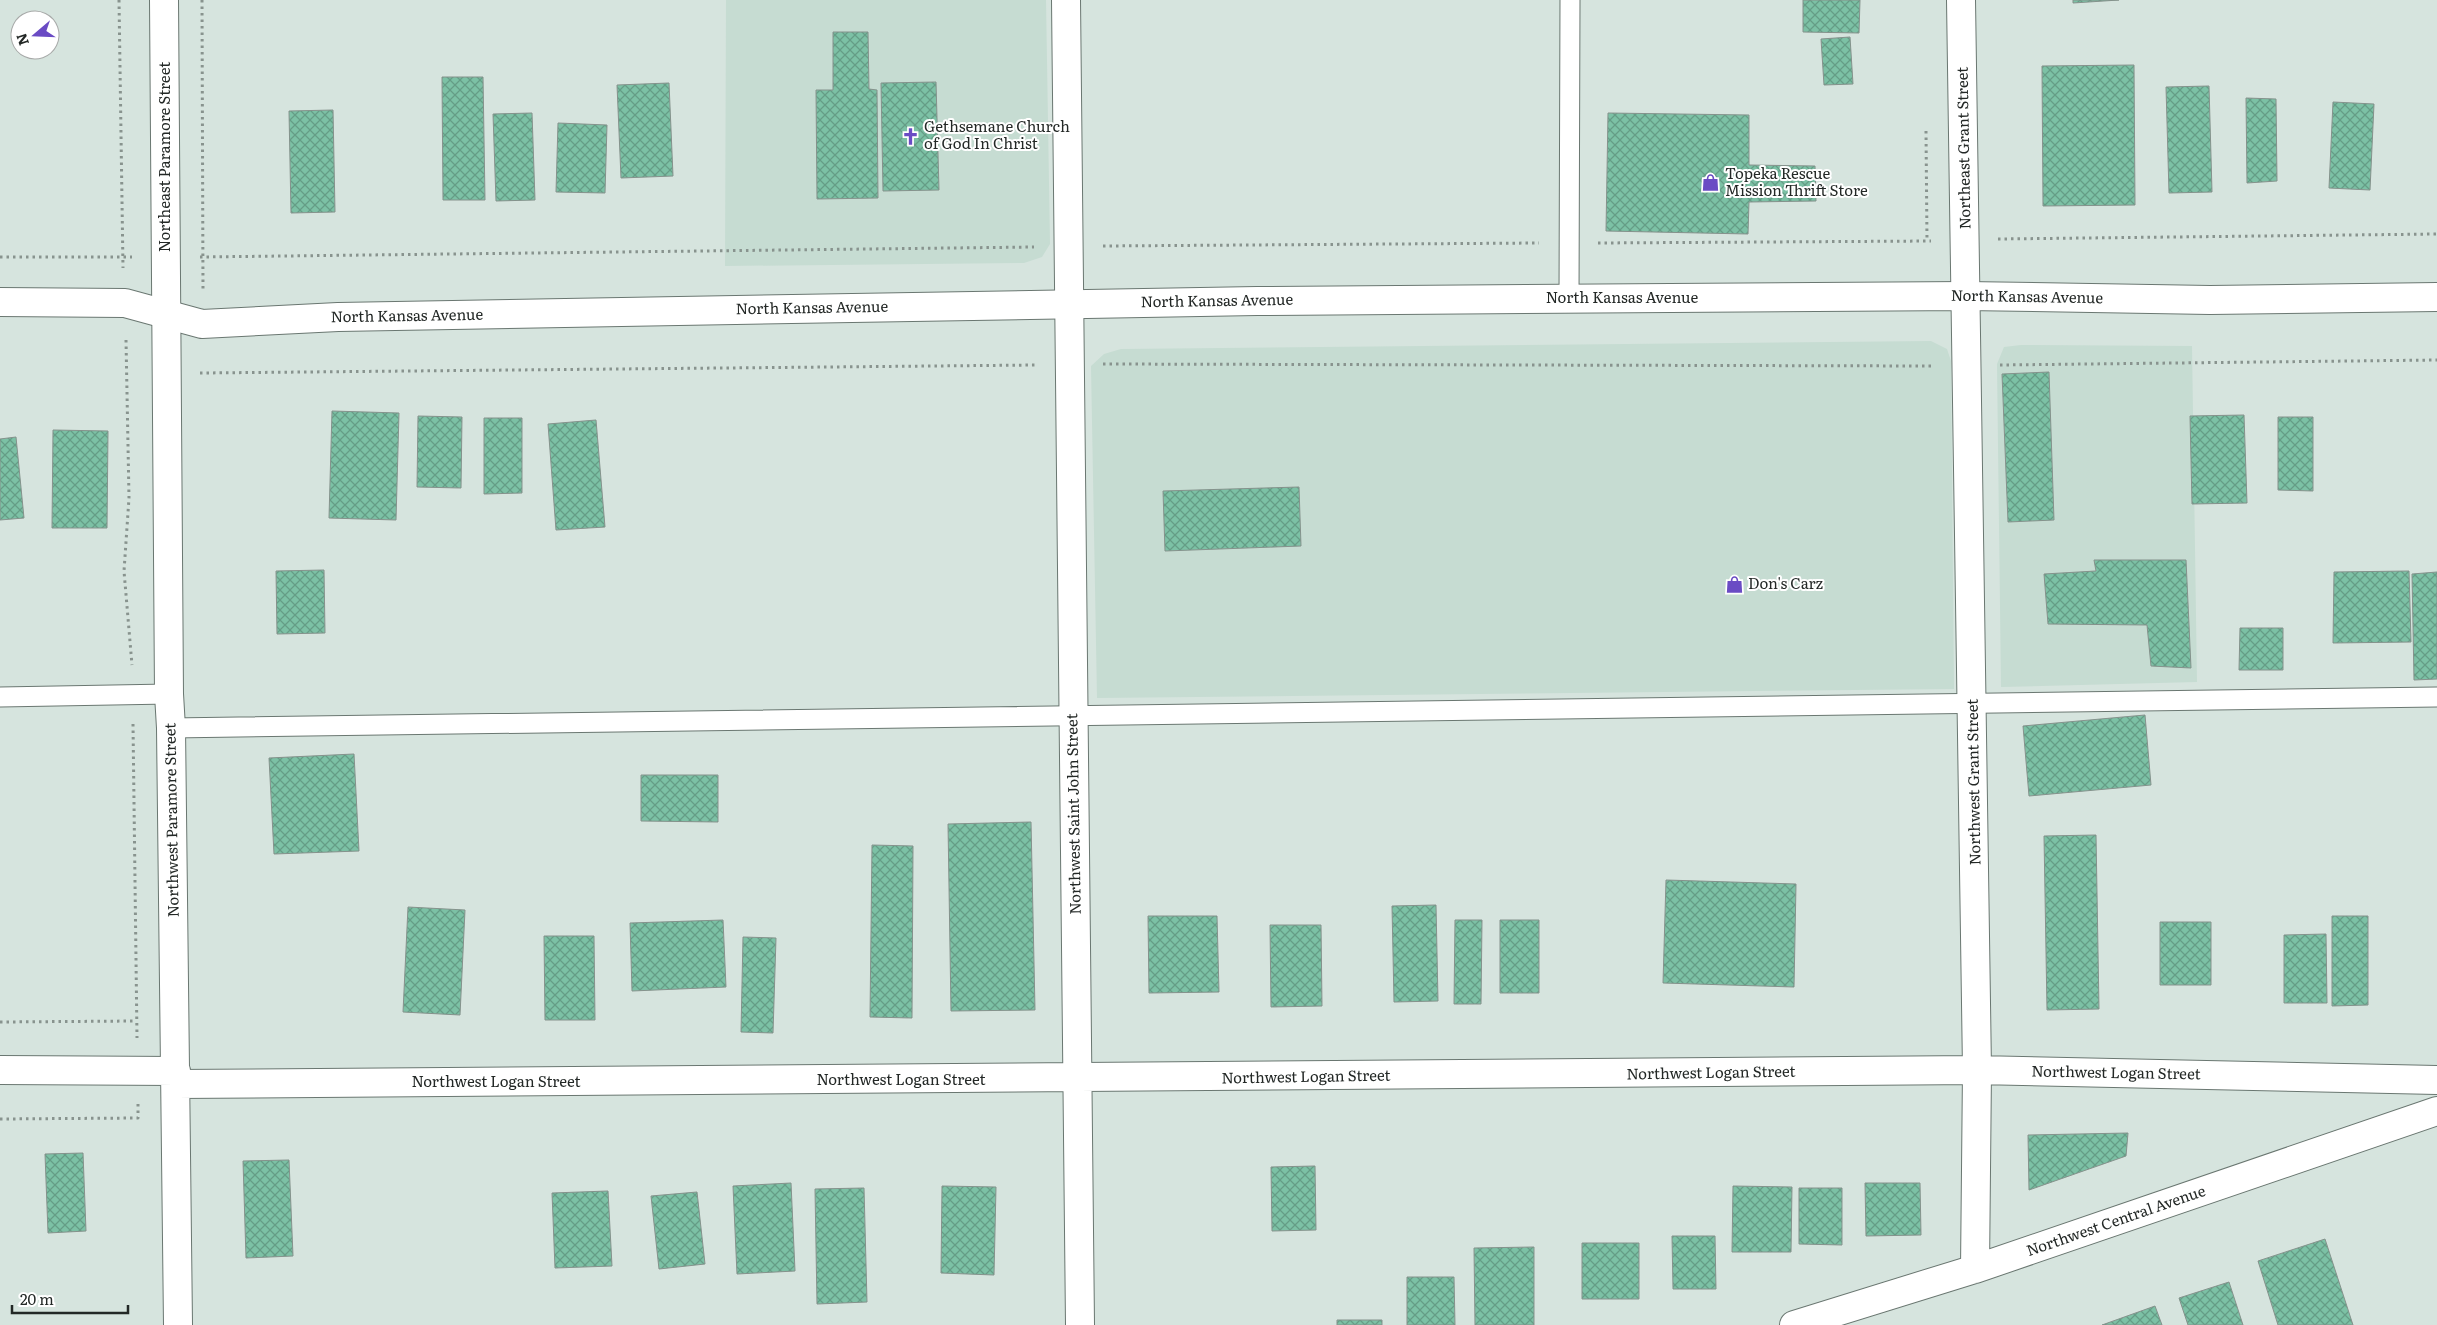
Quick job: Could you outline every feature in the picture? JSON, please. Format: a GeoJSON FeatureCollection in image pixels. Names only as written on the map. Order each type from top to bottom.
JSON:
{"type":"FeatureCollection","features":[{"type":"Feature","properties":{"kind":"street","name":"Northeast Paramore Street"},"geometry":{"type":"LineString","coordinates":[[164,0],[166,314]]}},
{"type":"Feature","properties":{"kind":"street","name":"Northwest Saint John Street"},"geometry":{"type":"LineString","coordinates":[[1066,0],[1067,246],[1080,1325]]}},
{"type":"Feature","properties":{"kind":"street","name":"Northeast Grant Street"},"geometry":{"type":"LineString","coordinates":[[1961,0],[1966,296]]}},
{"type":"Feature","properties":{"kind":"street","name":"North Kansas Avenue"},"geometry":{"type":"LineString","coordinates":[[0,302],[124,303],[202,324],[348,316],[1068,304],[1966,296],[2210,300],[2437,297]]}},
{"type":"Feature","properties":{"kind":"street","name":"Northwest Grant Street"},"geometry":{"type":"LineString","coordinates":[[1966,296],[1977,1070],[1975,1269]]}},
{"type":"Feature","properties":{"kind":"street","name":"Northwest Paramore Street"},"geometry":{"type":"LineString","coordinates":[[166,314],[169,694],[176,1078],[178,1325]]}},
{"type":"Feature","properties":{"kind":"street","name":"Northwest Logan Street"},"geometry":{"type":"LineString","coordinates":[[0,1070],[138,1071],[176,1078],[1078,1079],[1977,1070],[2437,1080]]}},
{"type":"Feature","properties":{"kind":"street","name":"Northwest Central Avenue"},"geometry":{"type":"LineString","coordinates":[[1794,1325],[1843,1318],[1975,1269],[2437,1111]]}},
{"type":"Feature","properties":{"kind":"lane"},"geometry":{"type":"LineString","coordinates":[[1569,299],[1570,0]]}},
{"type":"Feature","properties":{"kind":"lane"},"geometry":{"type":"LineString","coordinates":[[0,697],[169,694]]}},
{"type":"Feature","properties":{"kind":"lane"},"geometry":{"type":"LineString","coordinates":[[171,728],[1073,714],[2437,697]]}},
{"type":"Feature","properties":{"kind":"path"},"geometry":{"type":"LineString","coordinates":[[0,1119],[138,1118],[131,642],[124,571],[129,498],[127,372],[122,257],[119,0]]}},
{"type":"Feature","properties":{"kind":"path"},"geometry":{"type":"LineString","coordinates":[[202,0],[205,257],[202,373]]}},
{"type":"Feature","properties":{"kind":"path"},"geometry":{"type":"LineString","coordinates":[[0,257],[165,258],[1067,246],[2437,234]]}},
{"type":"Feature","properties":{"kind":"path"},"geometry":{"type":"LineString","coordinates":[[127,372],[202,373],[1069,364],[1967,366],[2437,360]]}},
{"type":"Feature","properties":{"kind":"path"},"geometry":{"type":"LineString","coordinates":[[0,1022],[136,1021]]}},
{"type":"Feature","properties":{"kind":"shaded area"},"geometry":{"type":"Polygon","coordinates":[[[726,0],[1046,0],[1050,244],[1042,257],[1024,263],[725,266],[726,0]]]}},
{"type":"Feature","properties":{"kind":"shaded area"},"geometry":{"type":"Polygon","coordinates":[[[1931,341],[1947,349],[1951,361],[1954,689],[1097,698],[1091,366],[1104,354],[1121,349],[1931,341]]]}},
{"type":"Feature","properties":{"kind":"shaded area"},"geometry":{"type":"Polygon","coordinates":[[[2021,345],[2192,346],[2197,682],[2001,687],[1997,364],[2004,347],[2021,345]]]}},
{"type":"Feature","properties":{"kind":"building"},"geometry":{"type":"Polygon","coordinates":[[[1803,0],[1860,0],[1859,33],[1803,32],[1803,0]]]}},
{"type":"Feature","properties":{"kind":"building"},"geometry":{"type":"Polygon","coordinates":[[[2073,0],[2119,0],[2073,3],[2073,0]]]}},
{"type":"Feature","properties":{"kind":"building"},"geometry":{"type":"Polygon","coordinates":[[[833,32],[868,32],[869,89],[877,90],[878,198],[817,199],[816,90],[833,90],[833,32]]]}},
{"type":"Feature","properties":{"kind":"building"},"geometry":{"type":"Polygon","coordinates":[[[1850,37],[1853,84],[1824,85],[1821,39],[1850,37]]]}},
{"type":"Feature","properties":{"kind":"building"},"geometry":{"type":"Polygon","coordinates":[[[2134,65],[2135,205],[2043,206],[2042,66],[2134,65]]]}},
{"type":"Feature","properties":{"kind":"building"},"geometry":{"type":"Polygon","coordinates":[[[442,77],[483,77],[485,200],[443,200],[442,77]]]}},
{"type":"Feature","properties":{"kind":"building","name":"Gethsemane Church of God In Christ"},"geometry":{"type":"Polygon","coordinates":[[[936,82],[939,190],[883,191],[881,83],[936,82]]]}},
{"type":"Feature","properties":{"kind":"building"},"geometry":{"type":"Polygon","coordinates":[[[669,83],[673,176],[621,178],[617,85],[669,83]]]}},
{"type":"Feature","properties":{"kind":"building"},"geometry":{"type":"Polygon","coordinates":[[[2209,86],[2212,192],[2169,193],[2166,87],[2209,86]]]}},
{"type":"Feature","properties":{"kind":"building"},"geometry":{"type":"Polygon","coordinates":[[[2246,98],[2276,99],[2277,181],[2247,183],[2246,98]]]}},
{"type":"Feature","properties":{"kind":"building"},"geometry":{"type":"Polygon","coordinates":[[[2333,102],[2374,104],[2370,190],[2329,188],[2333,102]]]}},
{"type":"Feature","properties":{"kind":"building"},"geometry":{"type":"Polygon","coordinates":[[[333,110],[335,212],[291,213],[289,111],[333,110]]]}},
{"type":"Feature","properties":{"kind":"building"},"geometry":{"type":"Polygon","coordinates":[[[532,113],[535,200],[496,201],[493,114],[532,113]]]}},
{"type":"Feature","properties":{"kind":"building","name":"Topeka Rescue Mission Thrift Store"},"geometry":{"type":"Polygon","coordinates":[[[1608,113],[1749,115],[1749,165],[1815,166],[1816,201],[1749,202],[1748,234],[1606,231],[1608,113]]]}},
{"type":"Feature","properties":{"kind":"building"},"geometry":{"type":"Polygon","coordinates":[[[558,123],[607,125],[605,193],[556,192],[558,123]]]}},
{"type":"Feature","properties":{"kind":"building"},"geometry":{"type":"Polygon","coordinates":[[[2049,372],[2054,520],[2008,522],[2002,374],[2049,372]]]}},
{"type":"Feature","properties":{"kind":"building"},"geometry":{"type":"Polygon","coordinates":[[[332,411],[399,413],[396,520],[329,518],[332,411]]]}},
{"type":"Feature","properties":{"kind":"building"},"geometry":{"type":"Polygon","coordinates":[[[2244,415],[2247,503],[2192,504],[2190,416],[2244,415]]]}},
{"type":"Feature","properties":{"kind":"building"},"geometry":{"type":"Polygon","coordinates":[[[418,416],[462,417],[461,488],[417,487],[418,416]]]}},
{"type":"Feature","properties":{"kind":"building"},"geometry":{"type":"Polygon","coordinates":[[[2278,417],[2313,417],[2313,491],[2278,490],[2278,417]]]}},
{"type":"Feature","properties":{"kind":"building"},"geometry":{"type":"Polygon","coordinates":[[[484,418],[522,418],[522,493],[484,494],[484,418]]]}},
{"type":"Feature","properties":{"kind":"building"},"geometry":{"type":"Polygon","coordinates":[[[596,420],[605,527],[556,530],[548,424],[596,420]]]}},
{"type":"Feature","properties":{"kind":"building"},"geometry":{"type":"Polygon","coordinates":[[[53,430],[108,431],[107,528],[52,528],[53,430]]]}},
{"type":"Feature","properties":{"kind":"building"},"geometry":{"type":"Polygon","coordinates":[[[16,437],[24,518],[0,520],[0,439],[16,437]]]}},
{"type":"Feature","properties":{"kind":"building"},"geometry":{"type":"Polygon","coordinates":[[[1299,487],[1301,546],[1165,551],[1163,491],[1299,487]]]}},
{"type":"Feature","properties":{"kind":"building"},"geometry":{"type":"Polygon","coordinates":[[[2094,560],[2186,560],[2191,668],[2151,666],[2147,625],[2048,624],[2044,574],[2096,571],[2094,560]]]}},
{"type":"Feature","properties":{"kind":"building"},"geometry":{"type":"Polygon","coordinates":[[[324,570],[325,633],[277,634],[276,571],[324,570]]]}},
{"type":"Feature","properties":{"kind":"building"},"geometry":{"type":"Polygon","coordinates":[[[2409,571],[2411,642],[2333,643],[2334,572],[2409,571]]]}},
{"type":"Feature","properties":{"kind":"building"},"geometry":{"type":"Polygon","coordinates":[[[2437,572],[2437,679],[2414,680],[2412,574],[2437,572]]]}},
{"type":"Feature","properties":{"kind":"building"},"geometry":{"type":"Polygon","coordinates":[[[2240,628],[2283,628],[2283,670],[2239,670],[2240,628]]]}},
{"type":"Feature","properties":{"kind":"building"},"geometry":{"type":"Polygon","coordinates":[[[2145,715],[2151,785],[2029,796],[2023,726],[2145,715]]]}},
{"type":"Feature","properties":{"kind":"building"},"geometry":{"type":"Polygon","coordinates":[[[354,754],[359,851],[274,854],[269,758],[354,754]]]}},
{"type":"Feature","properties":{"kind":"building"},"geometry":{"type":"Polygon","coordinates":[[[641,775],[718,775],[718,822],[641,821],[641,775]]]}},
{"type":"Feature","properties":{"kind":"building"},"geometry":{"type":"Polygon","coordinates":[[[1031,822],[1035,1010],[951,1011],[948,824],[1031,822]]]}},
{"type":"Feature","properties":{"kind":"building"},"geometry":{"type":"Polygon","coordinates":[[[2096,835],[2099,1009],[2047,1010],[2044,836],[2096,835]]]}},
{"type":"Feature","properties":{"kind":"building"},"geometry":{"type":"Polygon","coordinates":[[[872,845],[913,846],[912,1018],[870,1017],[872,845]]]}},
{"type":"Feature","properties":{"kind":"building"},"geometry":{"type":"Polygon","coordinates":[[[1666,880],[1796,884],[1794,987],[1663,983],[1666,880]]]}},
{"type":"Feature","properties":{"kind":"building"},"geometry":{"type":"Polygon","coordinates":[[[1436,905],[1438,1001],[1394,1002],[1392,906],[1436,905]]]}},
{"type":"Feature","properties":{"kind":"building"},"geometry":{"type":"Polygon","coordinates":[[[408,907],[465,910],[460,1015],[403,1012],[408,907]]]}},
{"type":"Feature","properties":{"kind":"building"},"geometry":{"type":"Polygon","coordinates":[[[1148,916],[1217,916],[1219,992],[1149,993],[1148,916]]]}},
{"type":"Feature","properties":{"kind":"building"},"geometry":{"type":"Polygon","coordinates":[[[2332,916],[2368,916],[2368,1005],[2332,1006],[2332,916]]]}},
{"type":"Feature","properties":{"kind":"building"},"geometry":{"type":"Polygon","coordinates":[[[723,920],[726,987],[632,991],[630,923],[723,920]]]}},
{"type":"Feature","properties":{"kind":"building"},"geometry":{"type":"Polygon","coordinates":[[[1455,920],[1482,920],[1481,1004],[1454,1004],[1455,920]]]}},
{"type":"Feature","properties":{"kind":"building"},"geometry":{"type":"Polygon","coordinates":[[[1500,920],[1539,920],[1539,993],[1500,993],[1500,920]]]}},
{"type":"Feature","properties":{"kind":"building"},"geometry":{"type":"Polygon","coordinates":[[[2160,922],[2211,922],[2211,985],[2160,985],[2160,922]]]}},
{"type":"Feature","properties":{"kind":"building"},"geometry":{"type":"Polygon","coordinates":[[[1270,925],[1321,925],[1322,1006],[1271,1007],[1270,925]]]}},
{"type":"Feature","properties":{"kind":"building"},"geometry":{"type":"Polygon","coordinates":[[[2326,934],[2327,1003],[2284,1003],[2284,935],[2326,934]]]}},
{"type":"Feature","properties":{"kind":"building"},"geometry":{"type":"Polygon","coordinates":[[[544,936],[594,936],[595,1020],[545,1020],[544,936]]]}},
{"type":"Feature","properties":{"kind":"building"},"geometry":{"type":"Polygon","coordinates":[[[743,937],[776,938],[773,1033],[741,1032],[743,937]]]}},
{"type":"Feature","properties":{"kind":"building"},"geometry":{"type":"Polygon","coordinates":[[[2128,1133],[2126,1156],[2029,1190],[2028,1135],[2128,1133]]]}},
{"type":"Feature","properties":{"kind":"building"},"geometry":{"type":"Polygon","coordinates":[[[83,1153],[86,1231],[48,1233],[45,1154],[83,1153]]]}},
{"type":"Feature","properties":{"kind":"building"},"geometry":{"type":"Polygon","coordinates":[[[289,1160],[293,1256],[246,1258],[243,1161],[289,1160]]]}},
{"type":"Feature","properties":{"kind":"building"},"geometry":{"type":"Polygon","coordinates":[[[1315,1166],[1316,1230],[1272,1231],[1271,1167],[1315,1166]]]}},
{"type":"Feature","properties":{"kind":"building"},"geometry":{"type":"Polygon","coordinates":[[[791,1183],[795,1271],[737,1274],[733,1186],[791,1183]]]}},
{"type":"Feature","properties":{"kind":"building"},"geometry":{"type":"Polygon","coordinates":[[[1865,1183],[1920,1183],[1921,1235],[1866,1236],[1865,1183]]]}},
{"type":"Feature","properties":{"kind":"building"},"geometry":{"type":"Polygon","coordinates":[[[942,1186],[996,1187],[994,1275],[941,1273],[942,1186]]]}},
{"type":"Feature","properties":{"kind":"building"},"geometry":{"type":"Polygon","coordinates":[[[1733,1186],[1792,1187],[1791,1252],[1732,1252],[1733,1186]]]}},
{"type":"Feature","properties":{"kind":"building"},"geometry":{"type":"Polygon","coordinates":[[[864,1188],[867,1302],[817,1304],[815,1189],[864,1188]]]}},
{"type":"Feature","properties":{"kind":"building"},"geometry":{"type":"Polygon","coordinates":[[[1799,1188],[1842,1188],[1842,1245],[1799,1244],[1799,1188]]]}},
{"type":"Feature","properties":{"kind":"building"},"geometry":{"type":"Polygon","coordinates":[[[608,1191],[612,1266],[555,1268],[552,1193],[608,1191]]]}},
{"type":"Feature","properties":{"kind":"building"},"geometry":{"type":"Polygon","coordinates":[[[697,1192],[705,1264],[659,1269],[651,1196],[697,1192]]]}},
{"type":"Feature","properties":{"kind":"building"},"geometry":{"type":"Polygon","coordinates":[[[1672,1236],[1715,1236],[1716,1289],[1673,1289],[1672,1236]]]}},
{"type":"Feature","properties":{"kind":"building"},"geometry":{"type":"Polygon","coordinates":[[[2325,1239],[2353,1325],[2278,1325],[2258,1261],[2325,1239]]]}},
{"type":"Feature","properties":{"kind":"building"},"geometry":{"type":"Polygon","coordinates":[[[1582,1243],[1639,1243],[1639,1299],[1582,1299],[1582,1243]]]}},
{"type":"Feature","properties":{"kind":"building"},"geometry":{"type":"Polygon","coordinates":[[[1534,1247],[1534,1325],[1475,1325],[1474,1248],[1534,1247]]]}},
{"type":"Feature","properties":{"kind":"building"},"geometry":{"type":"Polygon","coordinates":[[[1407,1277],[1454,1277],[1455,1325],[1407,1325],[1407,1277]]]}},
{"type":"Feature","properties":{"kind":"building"},"geometry":{"type":"Polygon","coordinates":[[[2229,1282],[2243,1325],[2188,1325],[2179,1298],[2229,1282]]]}},
{"type":"Feature","properties":{"kind":"building"},"geometry":{"type":"Polygon","coordinates":[[[2155,1306],[2162,1325],[2102,1325],[2155,1306]]]}},
{"type":"Feature","properties":{"kind":"building"},"geometry":{"type":"Polygon","coordinates":[[[1337,1320],[1382,1320],[1382,1325],[1337,1325],[1337,1320]]]}},
{"type":"Feature","properties":{"kind":"place","name":"Gethsemane Church of God In Christ"},"geometry":{"type":"Point","coordinates":[910,136]}},
{"type":"Feature","properties":{"kind":"place","name":"Topeka Rescue Mission Thrift Store"},"geometry":{"type":"Point","coordinates":[1711,183]}},
{"type":"Feature","properties":{"kind":"place","name":"Don's Carz"},"geometry":{"type":"Point","coordinates":[1734,584]}}]}
